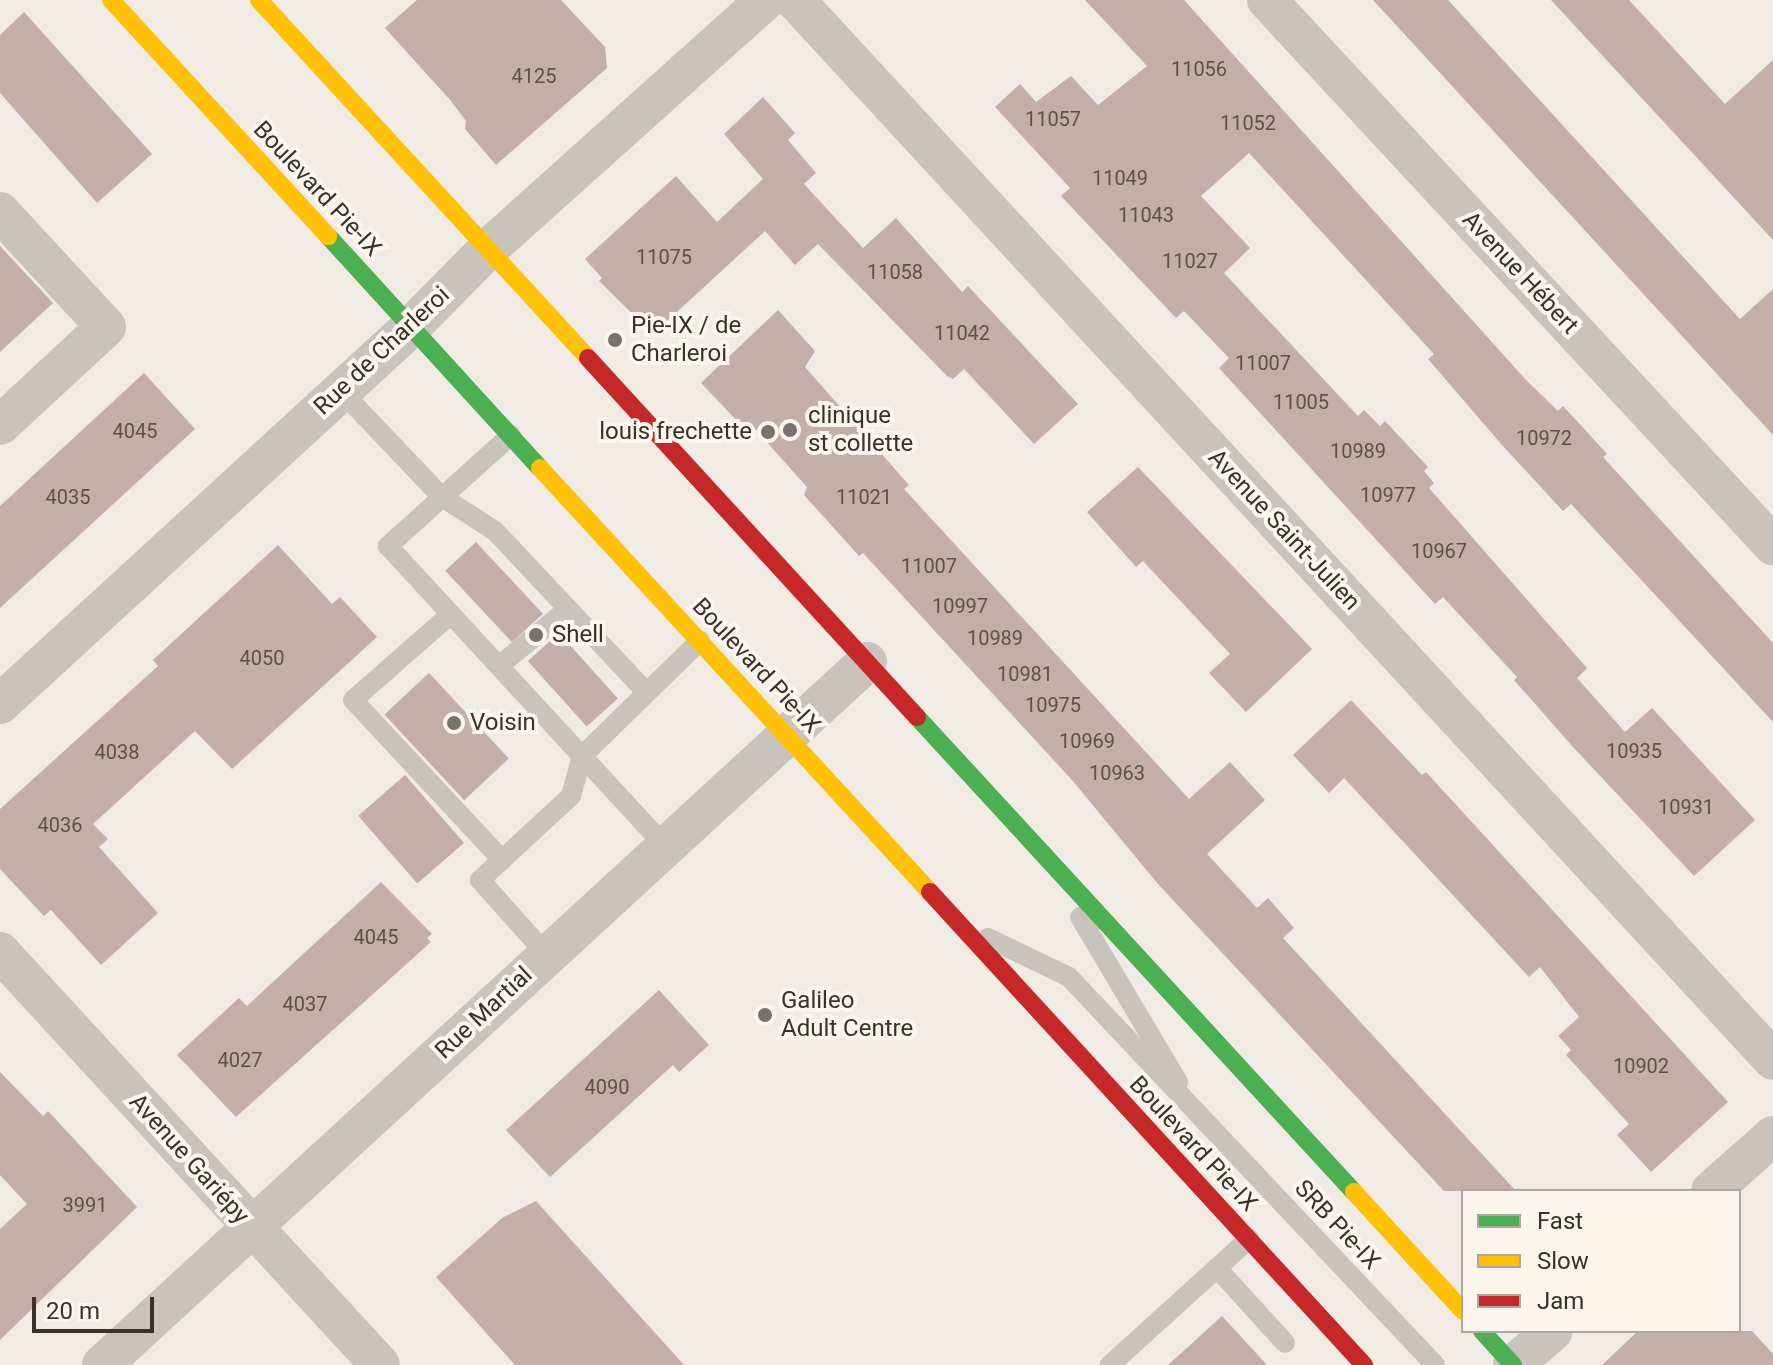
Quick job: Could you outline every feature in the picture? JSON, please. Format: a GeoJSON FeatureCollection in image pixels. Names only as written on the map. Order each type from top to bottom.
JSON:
{"type":"FeatureCollection","features":[{"type":"Feature","properties":{"kind":"main road","name":"Boulevard Pie-IX"},"geometry":{"type":"LineString","coordinates":[[111,0],[1364,1365]]}},
{"type":"Feature","properties":{"kind":"main road"},"geometry":{"type":"LineString","coordinates":[[259,0],[1461,1309]]}},
{"type":"Feature","properties":{"kind":"main road"},"geometry":{"type":"LineString","coordinates":[[1484,1333],[1513,1365]]}},
{"type":"Feature","properties":{"kind":"street","name":"Rue de Charleroi"},"geometry":{"type":"LineString","coordinates":[[0,704],[411,327],[487,250],[766,0]]}},
{"type":"Feature","properties":{"kind":"street","name":"Avenue Saint-Julien"},"geometry":{"type":"LineString","coordinates":[[795,0],[1773,1060]]}},
{"type":"Feature","properties":{"kind":"street","name":"Avenue Hébert"},"geometry":{"type":"LineString","coordinates":[[1267,0],[1773,545]]}},
{"type":"Feature","properties":{"kind":"street"},"geometry":{"type":"LineString","coordinates":[[0,212],[106,327],[0,425]]}},
{"type":"Feature","properties":{"kind":"street","name":"Rue Martial"},"geometry":{"type":"LineString","coordinates":[[102,1365],[867,662]]}},
{"type":"Feature","properties":{"kind":"street","name":"Avenue Gariépy"},"geometry":{"type":"LineString","coordinates":[[0,952],[380,1365]]}},
{"type":"Feature","properties":{"kind":"street"},"geometry":{"type":"LineString","coordinates":[[1713,1189],[1773,1136]]}},
{"type":"Feature","properties":{"kind":"street"},"geometry":{"type":"LineString","coordinates":[[1513,1365],[1551,1333]]}},
{"type":"Feature","properties":{"kind":"lane"},"geometry":{"type":"LineString","coordinates":[[341,391],[442,497],[495,531],[646,692]]}},
{"type":"Feature","properties":{"kind":"lane"},"geometry":{"type":"LineString","coordinates":[[511,435],[388,546],[665,846]]}},
{"type":"Feature","properties":{"kind":"lane"},"geometry":{"type":"LineString","coordinates":[[499,666],[568,609]]}},
{"type":"Feature","properties":{"kind":"lane"},"geometry":{"type":"LineString","coordinates":[[451,614],[353,700],[502,860]]}},
{"type":"Feature","properties":{"kind":"lane"},"geometry":{"type":"LineString","coordinates":[[547,955],[480,880],[571,796],[582,756],[700,641]]}},
{"type":"Feature","properties":{"kind":"lane","name":"SRB Pie-IX"},"geometry":{"type":"LineString","coordinates":[[1051,863],[1124,998],[1202,1119]]}},
{"type":"Feature","properties":{"kind":"lane","name":"SRB Pie-IX"},"geometry":{"type":"LineString","coordinates":[[956,921],[1069,977],[1435,1365]]}},
{"type":"Feature","properties":{"kind":"lane"},"geometry":{"type":"LineString","coordinates":[[1110,1365],[1249,1239]]}},
{"type":"Feature","properties":{"kind":"lane"},"geometry":{"type":"LineString","coordinates":[[1217,1268],[1285,1343]]}},
{"type":"Feature","properties":{"kind":"building"},"geometry":{"type":"Polygon","coordinates":[[[417,0],[561,0],[605,47],[607,68],[496,165],[465,129],[466,121],[451,101],[385,28],[417,0]]]}},
{"type":"Feature","properties":{"kind":"building"},"geometry":{"type":"Polygon","coordinates":[[[1085,0],[1184,0],[1527,381],[1558,411],[1563,406],[1588,433],[1607,454],[1603,457],[1773,643],[1773,722],[1571,504],[1563,511],[1502,445],[1428,359],[1434,354],[1249,153],[1201,196],[1250,248],[1224,273],[1358,416],[1364,410],[1380,426],[1385,421],[1428,467],[1424,471],[1434,483],[1429,488],[1587,668],[1577,678],[1625,732],[1652,708],[1755,820],[1694,876],[1573,747],[1514,680],[1517,677],[1443,597],[1435,604],[1219,368],[1229,358],[1184,311],[1176,318],[1061,196],[1070,188],[995,107],[1020,84],[1036,102],[1071,76],[1098,105],[1147,66],[1085,0]]]}},
{"type":"Feature","properties":{"kind":"building"},"geometry":{"type":"Polygon","coordinates":[[[1373,0],[1448,0],[1740,319],[1773,289],[1773,435],[1373,0]]]}},
{"type":"Feature","properties":{"kind":"building"},"geometry":{"type":"Polygon","coordinates":[[[1551,0],[1629,0],[1725,104],[1773,60],[1773,240],[1551,0]]]}},
{"type":"Feature","properties":{"kind":"building"},"geometry":{"type":"Polygon","coordinates":[[[24,12],[152,154],[97,203],[0,93],[0,35],[24,12]]]}},
{"type":"Feature","properties":{"kind":"building"},"geometry":{"type":"Polygon","coordinates":[[[763,97],[795,133],[788,140],[816,173],[804,184],[863,248],[896,218],[962,292],[968,286],[1078,404],[1034,444],[964,369],[953,379],[947,376],[818,244],[795,265],[765,231],[653,334],[599,281],[602,278],[585,259],[676,176],[717,222],[763,179],[724,134],[763,97]]]}},
{"type":"Feature","properties":{"kind":"building"},"geometry":{"type":"Polygon","coordinates":[[[0,246],[53,303],[0,352],[0,246]]]}},
{"type":"Feature","properties":{"kind":"building"},"geometry":{"type":"Polygon","coordinates":[[[778,310],[815,351],[805,367],[909,485],[904,489],[1189,799],[1230,762],[1265,800],[1207,854],[1257,908],[1268,898],[1294,928],[1283,938],[1514,1189],[1444,1191],[1158,884],[1072,780],[863,553],[859,556],[804,495],[807,487],[748,421],[742,426],[701,383],[778,310]]]}},
{"type":"Feature","properties":{"kind":"building"},"geometry":{"type":"Polygon","coordinates":[[[144,373],[195,429],[0,608],[0,506],[144,373]]]}},
{"type":"Feature","properties":{"kind":"building"},"geometry":{"type":"Polygon","coordinates":[[[1138,467],[1312,649],[1246,712],[1209,673],[1230,654],[1143,561],[1136,567],[1087,512],[1138,467]]]}},
{"type":"Feature","properties":{"kind":"building"},"geometry":{"type":"Polygon","coordinates":[[[476,542],[543,614],[512,642],[445,571],[476,542]]]}},
{"type":"Feature","properties":{"kind":"building"},"geometry":{"type":"Polygon","coordinates":[[[278,545],[332,604],[340,597],[377,637],[232,769],[195,731],[93,824],[108,839],[99,847],[158,913],[101,965],[51,910],[44,916],[0,869],[0,809],[158,666],[153,660],[278,545]]]}},
{"type":"Feature","properties":{"kind":"building"},"geometry":{"type":"Polygon","coordinates":[[[559,633],[618,698],[587,727],[528,661],[559,633]]]}},
{"type":"Feature","properties":{"kind":"building"},"geometry":{"type":"Polygon","coordinates":[[[429,673],[509,759],[464,800],[384,715],[429,673]]]}},
{"type":"Feature","properties":{"kind":"building"},"geometry":{"type":"Polygon","coordinates":[[[1351,700],[1422,775],[1426,772],[1728,1102],[1651,1172],[1617,1135],[1629,1124],[1566,1055],[1571,1050],[1558,1036],[1579,1017],[1540,967],[1529,977],[1344,778],[1329,793],[1293,755],[1351,700]]]}},
{"type":"Feature","properties":{"kind":"building"},"geometry":{"type":"Polygon","coordinates":[[[405,775],[464,843],[417,884],[358,816],[405,775]]]}},
{"type":"Feature","properties":{"kind":"building"},"geometry":{"type":"Polygon","coordinates":[[[381,882],[432,934],[427,938],[431,942],[236,1117],[177,1055],[239,998],[247,1006],[381,882]]]}},
{"type":"Feature","properties":{"kind":"building"},"geometry":{"type":"Polygon","coordinates":[[[659,990],[709,1045],[679,1072],[673,1065],[550,1177],[506,1130],[659,990]]]}},
{"type":"Feature","properties":{"kind":"building"},"geometry":{"type":"Polygon","coordinates":[[[0,1072],[43,1116],[48,1111],[137,1207],[0,1340],[0,1229],[27,1204],[0,1175],[0,1072]]]}},
{"type":"Feature","properties":{"kind":"building"},"geometry":{"type":"Polygon","coordinates":[[[536,1201],[684,1365],[515,1365],[436,1277],[502,1218],[536,1201]]]}},
{"type":"Feature","properties":{"kind":"building"},"geometry":{"type":"Polygon","coordinates":[[[1222,1316],[1267,1365],[1168,1365],[1222,1316]]]}},
{"type":"Feature","properties":{"kind":"building"},"geometry":{"type":"Polygon","coordinates":[[[1752,1331],[1773,1354],[1773,1365],[1602,1365],[1636,1333],[1752,1331]]]}},
{"type":"Feature","properties":{"kind":"traffic: fast"},"geometry":{"type":"LineString","coordinates":[[328,236],[540,468]]}},
{"type":"Feature","properties":{"kind":"traffic: fast"},"geometry":{"type":"LineString","coordinates":[[917,717],[1354,1192]]}},
{"type":"Feature","properties":{"kind":"traffic: fast"},"geometry":{"type":"LineString","coordinates":[[1484,1333],[1513,1365]]}},
{"type":"Feature","properties":{"kind":"traffic: slow"},"geometry":{"type":"LineString","coordinates":[[111,0],[328,236]]}},
{"type":"Feature","properties":{"kind":"traffic: slow"},"geometry":{"type":"LineString","coordinates":[[259,0],[588,358]]}},
{"type":"Feature","properties":{"kind":"traffic: slow"},"geometry":{"type":"LineString","coordinates":[[540,468],[930,892]]}},
{"type":"Feature","properties":{"kind":"traffic: slow"},"geometry":{"type":"LineString","coordinates":[[1354,1192],[1461,1309]]}},
{"type":"Feature","properties":{"kind":"traffic: jam"},"geometry":{"type":"LineString","coordinates":[[588,358],[917,717]]}},
{"type":"Feature","properties":{"kind":"traffic: jam"},"geometry":{"type":"LineString","coordinates":[[930,892],[1364,1365]]}},
{"type":"Feature","properties":{"kind":"place","name":"Pie-IX / de Charleroi"},"geometry":{"type":"Point","coordinates":[615,340]}},
{"type":"Feature","properties":{"kind":"place","name":"clinique st collette"},"geometry":{"type":"Point","coordinates":[790,430]}},
{"type":"Feature","properties":{"kind":"place","name":"louis frechette"},"geometry":{"type":"Point","coordinates":[768,432]}},
{"type":"Feature","properties":{"kind":"place","name":"Shell"},"geometry":{"type":"Point","coordinates":[536,635]}},
{"type":"Feature","properties":{"kind":"place","name":"Voisin"},"geometry":{"type":"Point","coordinates":[454,723]}},
{"type":"Feature","properties":{"kind":"place","name":"Galileo Adult Centre"},"geometry":{"type":"Point","coordinates":[765,1015]}}]}
